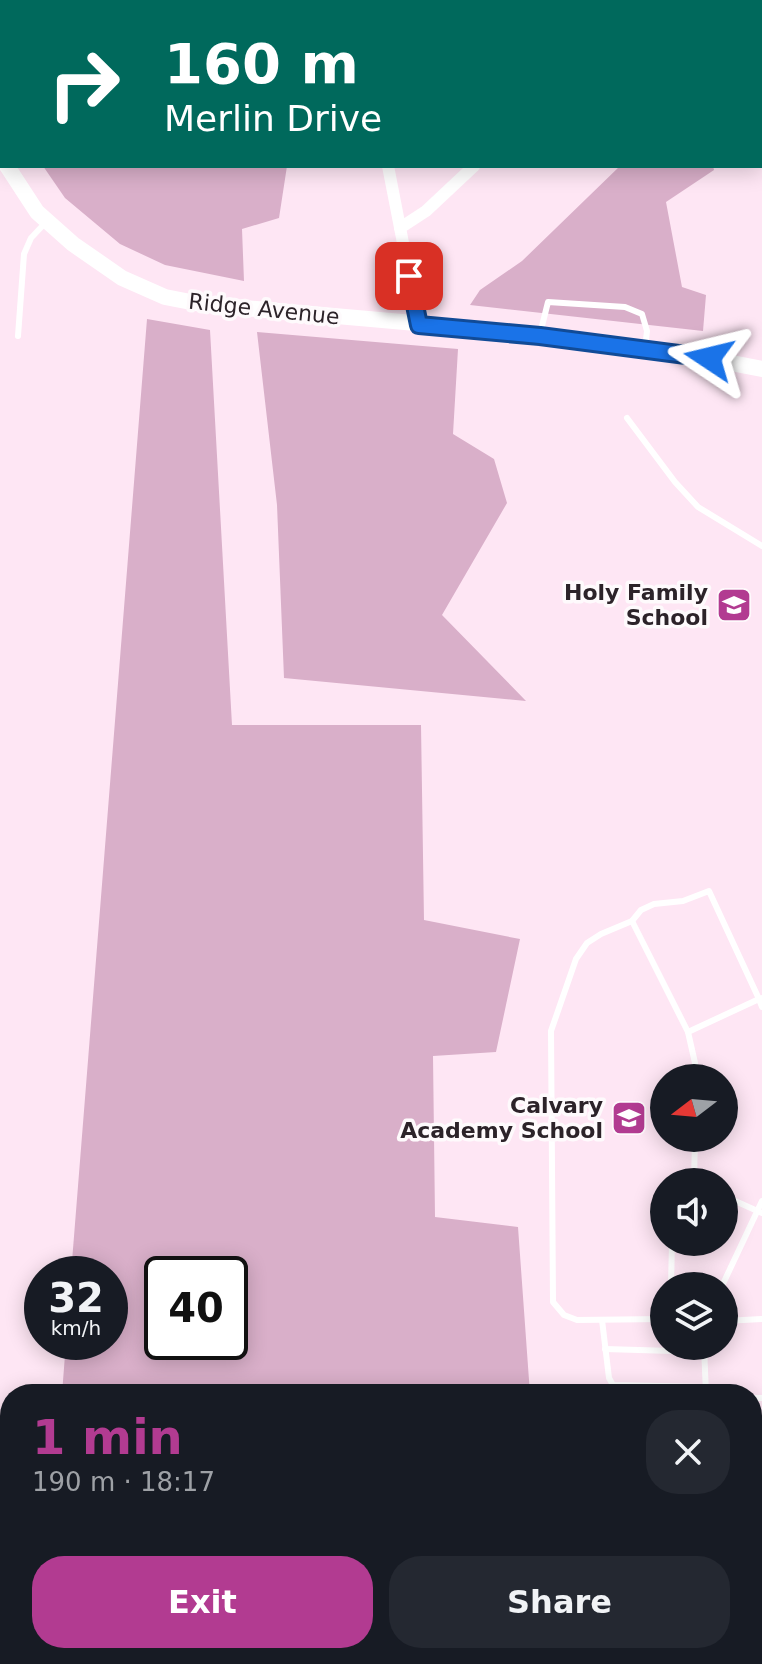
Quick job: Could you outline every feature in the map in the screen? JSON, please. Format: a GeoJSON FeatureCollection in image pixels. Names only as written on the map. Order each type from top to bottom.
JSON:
{"type":"FeatureCollection","features":[{"type":"Feature","properties":{"kind":"street","name":"Ridge Avenue"},"geometry":{"type":"LineString","coordinates":[[8,168],[37,212],[73,244],[122,278],[165,297],[201,304],[540,336],[683,353],[762,369]]}},
{"type":"Feature","properties":{"kind":"street"},"geometry":{"type":"LineString","coordinates":[[388,168],[419,325]]}},
{"type":"Feature","properties":{"kind":"street"},"geometry":{"type":"LineString","coordinates":[[400,228],[426,211],[472,168]]}},
{"type":"Feature","properties":{"kind":"lane"},"geometry":{"type":"LineString","coordinates":[[18,336],[24,254],[31,238],[47,221]]}},
{"type":"Feature","properties":{"kind":"lane"},"geometry":{"type":"LineString","coordinates":[[540,336],[548,302],[625,307],[642,314],[647,331],[645,349]]}},
{"type":"Feature","properties":{"kind":"lane"},"geometry":{"type":"LineString","coordinates":[[627,418],[698,507],[762,546]]}},
{"type":"Feature","properties":{"kind":"lane"},"geometry":{"type":"LineString","coordinates":[[650,1319],[577,1320],[564,1315],[553,1302],[551,1031],[576,959],[587,943],[632,921],[641,910],[654,904],[683,901],[709,891],[761,1001],[688,1032]]}},
{"type":"Feature","properties":{"kind":"lane"},"geometry":{"type":"LineString","coordinates":[[632,921],[688,1032],[695,1064]]}},
{"type":"Feature","properties":{"kind":"lane"},"geometry":{"type":"LineString","coordinates":[[729,1272],[760,1212],[762,1201]]}},
{"type":"Feature","properties":{"kind":"lane"},"geometry":{"type":"LineString","coordinates":[[738,1202],[760,1212]]}},
{"type":"Feature","properties":{"kind":"lane"},"geometry":{"type":"LineString","coordinates":[[738,1320],[762,1319]]}},
{"type":"Feature","properties":{"kind":"lane"},"geometry":{"type":"LineString","coordinates":[[602,1320],[609,1378],[612,1384]]}},
{"type":"Feature","properties":{"kind":"lane"},"geometry":{"type":"LineString","coordinates":[[605,1349],[650,1349]]}},
{"type":"Feature","properties":{"kind":"lane"},"geometry":{"type":"LineString","coordinates":[[705,1360],[706,1384]]}},
{"type":"Feature","properties":{"kind":"shaded area"},"geometry":{"type":"Polygon","coordinates":[[[44,168],[287,168],[279,218],[242,229],[244,281],[165,265],[120,244],[65,198],[44,168]]]}},
{"type":"Feature","properties":{"kind":"shaded area"},"geometry":{"type":"Polygon","coordinates":[[[618,168],[714,168],[666,202],[682,287],[706,295],[703,331],[470,305],[480,290],[522,261],[618,168]]]}},
{"type":"Feature","properties":{"kind":"shaded area"},"geometry":{"type":"Polygon","coordinates":[[[147,319],[210,330],[232,725],[421,725],[424,920],[520,939],[496,1052],[433,1056],[435,1217],[518,1227],[529,1384],[63,1384],[65,1360],[128,1360],[128,1256],[72,1256],[147,319]]]}},
{"type":"Feature","properties":{"kind":"shaded area"},"geometry":{"type":"Polygon","coordinates":[[[257,332],[458,349],[453,434],[494,459],[507,503],[442,615],[526,701],[284,678],[277,505],[257,332]]]}},
{"type":"Feature","properties":{"kind":"place","name":"Holy Family School"},"geometry":{"type":"Point","coordinates":[734,605]}},
{"type":"Feature","properties":{"kind":"place","name":"Calvary Academy School"},"geometry":{"type":"Point","coordinates":[629,1118]}},
{"type":"Feature","properties":{"kind":"route"},"geometry":{"type":"LineString","coordinates":[[409,276],[419,325],[540,336],[709,358]]}}]}
